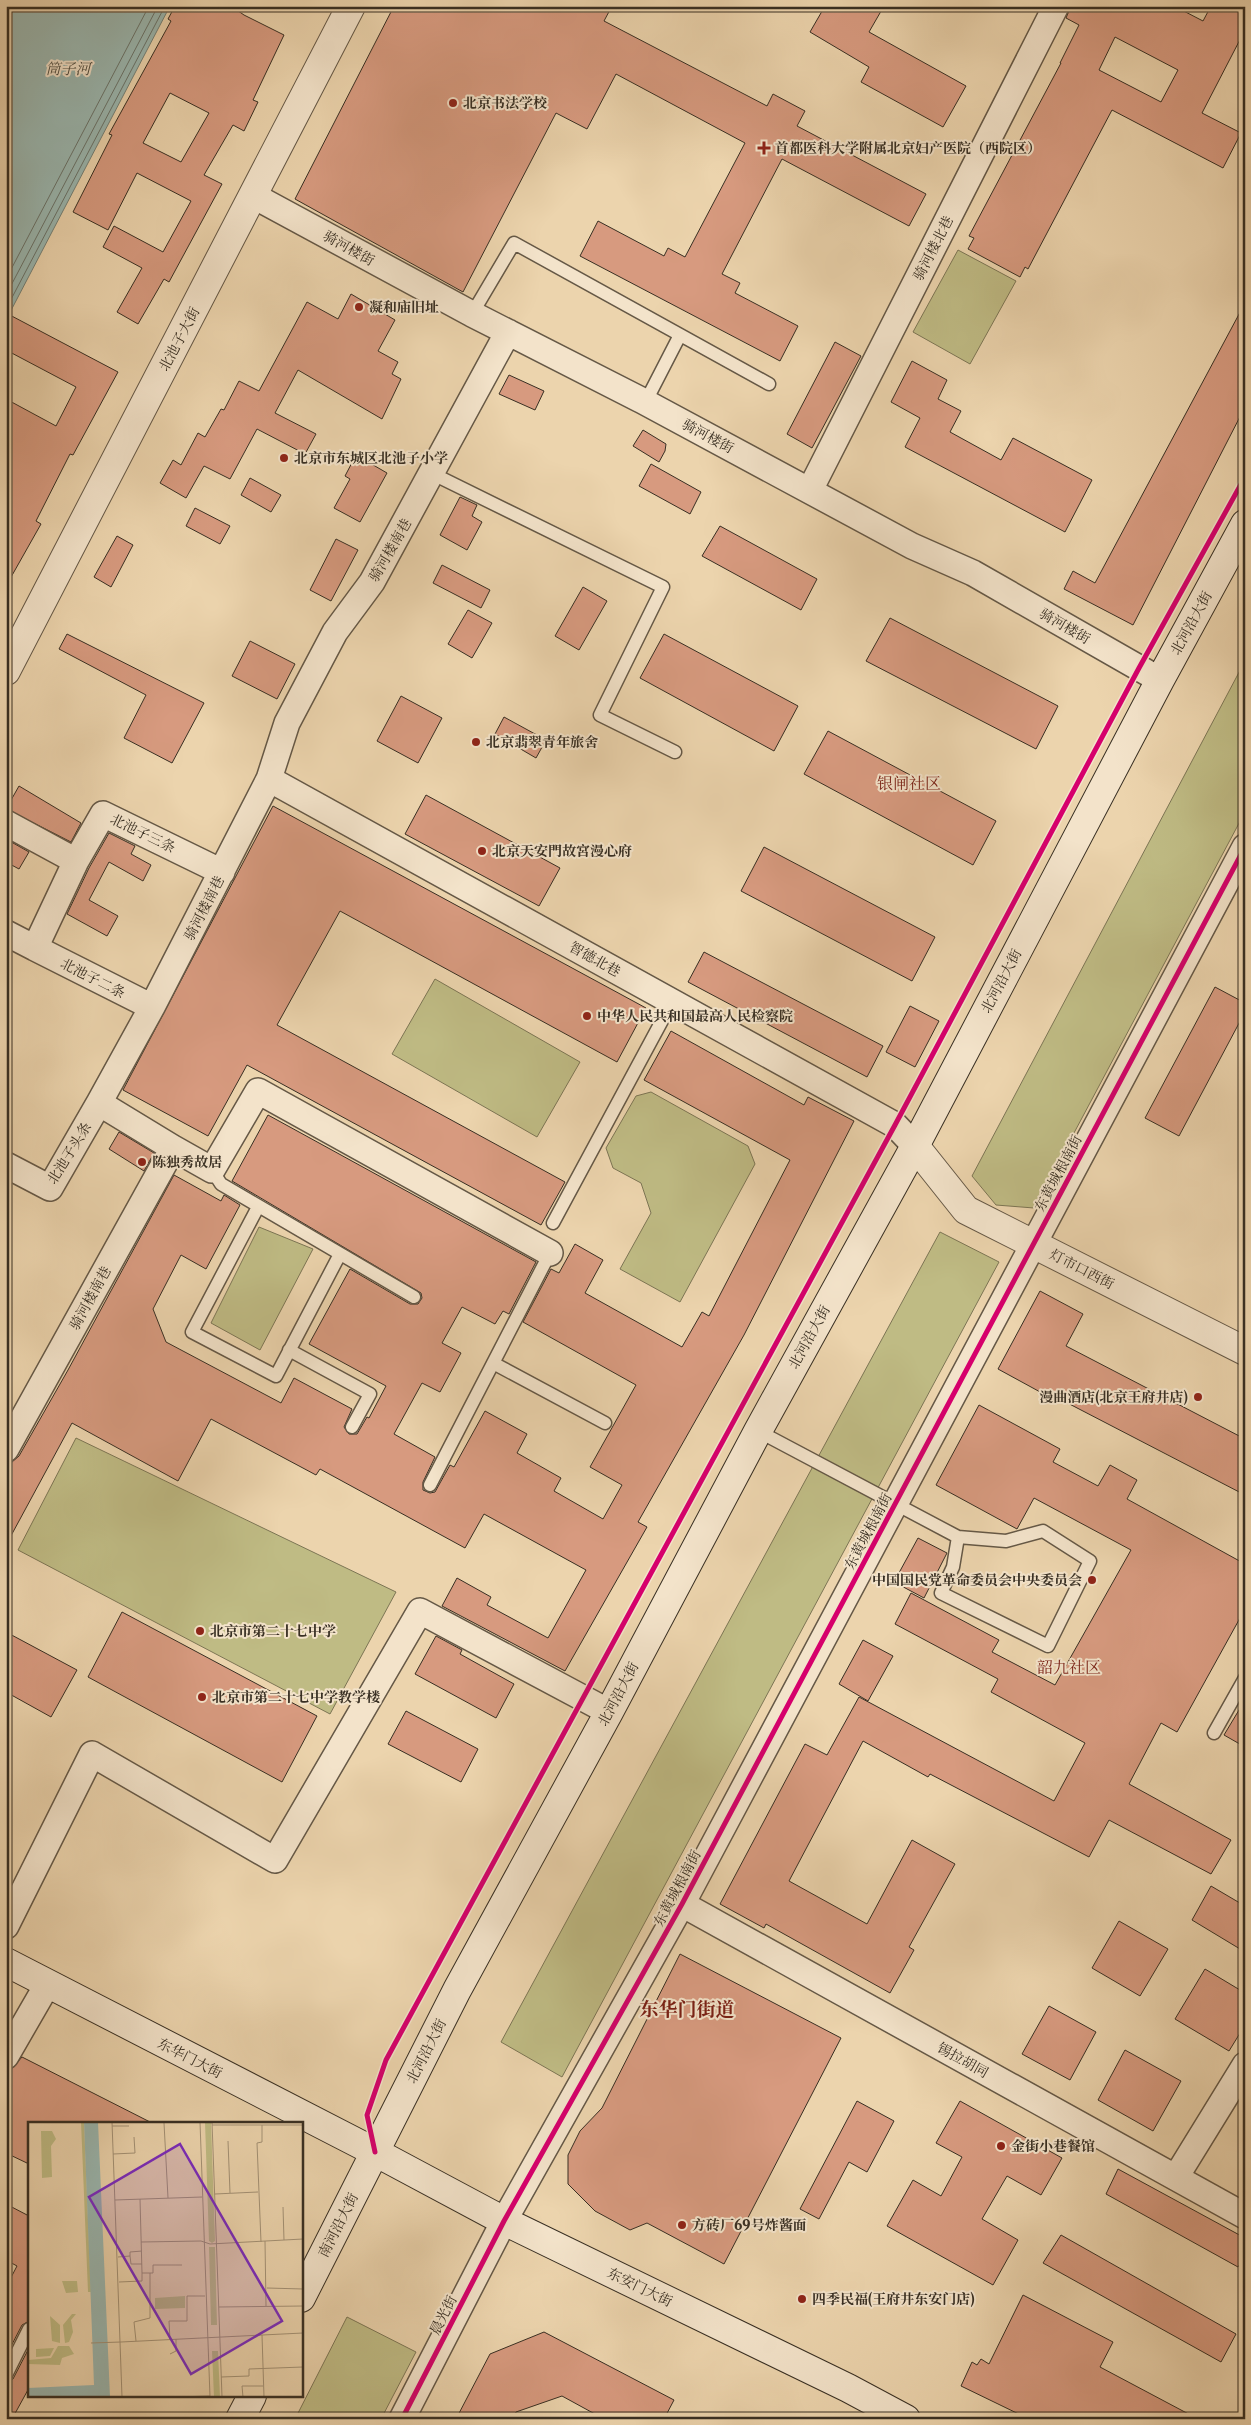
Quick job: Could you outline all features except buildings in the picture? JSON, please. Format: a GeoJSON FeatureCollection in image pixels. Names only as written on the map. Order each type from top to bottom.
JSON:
{"type":"FeatureCollection","features":[{"type":"Feature","properties":{"kind":"main road","name":"北池子大街"},"geometry":{"type":"LineString","coordinates":[[6,671],[351,6]]}},
{"type":"Feature","properties":{"kind":"main road","name":"北河沿大街"},"geometry":{"type":"LineString","coordinates":[[375,2152],[457,1990],[609,1712],[758,1431],[915,1146],[1160,680],[1245,524]]}},
{"type":"Feature","properties":{"kind":"main road","name":"灯市口西街"},"geometry":{"type":"LineString","coordinates":[[915,1146],[966,1210],[1245,1351]]}},
{"type":"Feature","properties":{"kind":"main road","name":"东华门大街"},"geometry":{"type":"LineString","coordinates":[[6,1962],[47,1985],[375,2152]]}},
{"type":"Feature","properties":{"kind":"main road","name":"东安门大街"},"geometry":{"type":"LineString","coordinates":[[375,2152],[504,2221],[839,2384],[906,2419]]}},
{"type":"Feature","properties":{"kind":"main road","name":"南河沿大街"},"geometry":{"type":"LineString","coordinates":[[302,2296],[375,2152]]}},
{"type":"Feature","properties":{"kind":"main road"},"geometry":{"type":"LineString","coordinates":[[240,2419],[251,2398]]}},
{"type":"Feature","properties":{"kind":"street","name":"骑河楼北巷"},"geometry":{"type":"LineString","coordinates":[[810,490],[1056,6]]}},
{"type":"Feature","properties":{"kind":"street","name":"骑河楼街"},"geometry":{"type":"LineString","coordinates":[[254,196],[472,314],[645,403],[912,546],[973,573],[1160,680]]}},
{"type":"Feature","properties":{"kind":"street","name":"骑河楼南巷"},"geometry":{"type":"LineString","coordinates":[[99,1103],[152,1008],[269,779],[288,722],[331,640],[372,582],[433,474],[508,332]]}},
{"type":"Feature","properties":{"kind":"street","name":"智德北巷"},"geometry":{"type":"LineString","coordinates":[[269,779],[895,1124],[915,1146]]}},
{"type":"Feature","properties":{"kind":"street","name":"北池子三条"},"geometry":{"type":"LineString","coordinates":[[76,861],[103,814],[222,872]]}},
{"type":"Feature","properties":{"kind":"street"},"geometry":{"type":"LineString","coordinates":[[6,823],[76,861],[35,948]]}},
{"type":"Feature","properties":{"kind":"street","name":"东黄城根南街"},"geometry":{"type":"LineString","coordinates":[[504,2221],[682,1904],[1245,848]]}},
{"type":"Feature","properties":{"kind":"street","name":"北池子二条"},"geometry":{"type":"LineString","coordinates":[[6,933],[152,1008]]}},
{"type":"Feature","properties":{"kind":"street"},"geometry":{"type":"LineString","coordinates":[[99,1103],[212,1170],[258,1091],[550,1253]]}},
{"type":"Feature","properties":{"kind":"street","name":"北池子头条"},"geometry":{"type":"LineString","coordinates":[[6,1164],[50,1188],[99,1103]]}},
{"type":"Feature","properties":{"kind":"street","name":"骑河楼南巷"},"geometry":{"type":"LineString","coordinates":[[6,1449],[173,1148]]}},
{"type":"Feature","properties":{"kind":"street"},"geometry":{"type":"LineString","coordinates":[[6,1926],[92,1754],[275,1860],[420,1610],[609,1712]]}},
{"type":"Feature","properties":{"kind":"street","name":"锡拉胡同"},"geometry":{"type":"LineString","coordinates":[[682,1904],[1245,2216]]}},
{"type":"Feature","properties":{"kind":"street"},"geometry":{"type":"LineString","coordinates":[[6,2056],[47,1985]]}},
{"type":"Feature","properties":{"kind":"street"},"geometry":{"type":"LineString","coordinates":[[1176,2177],[1245,2065]]}},
{"type":"Feature","properties":{"kind":"street","name":"晨光街"},"geometry":{"type":"LineString","coordinates":[[402,2419],[504,2221]]}},
{"type":"Feature","properties":{"kind":"lane"},"geometry":{"type":"LineString","coordinates":[[472,314],[514,242],[769,384]]}},
{"type":"Feature","properties":{"kind":"lane"},"geometry":{"type":"LineString","coordinates":[[645,403],[680,335]]}},
{"type":"Feature","properties":{"kind":"lane"},"geometry":{"type":"LineString","coordinates":[[433,474],[663,587],[600,715],[675,752]]}},
{"type":"Feature","properties":{"kind":"lane"},"geometry":{"type":"LineString","coordinates":[[552,1223],[672,1002]]}},
{"type":"Feature","properties":{"kind":"lane"},"geometry":{"type":"LineString","coordinates":[[212,1170],[221,1184],[414,1297]]}},
{"type":"Feature","properties":{"kind":"lane"},"geometry":{"type":"LineString","coordinates":[[258,1207],[192,1332],[276,1376],[340,1254]]}},
{"type":"Feature","properties":{"kind":"lane"},"geometry":{"type":"LineString","coordinates":[[430,1485],[550,1253]]}},
{"type":"Feature","properties":{"kind":"lane"},"geometry":{"type":"LineString","coordinates":[[289,1350],[370,1394],[352,1427]]}},
{"type":"Feature","properties":{"kind":"lane"},"geometry":{"type":"LineString","coordinates":[[493,1363],[605,1423]]}},
{"type":"Feature","properties":{"kind":"lane"},"geometry":{"type":"LineString","coordinates":[[758,1431],[958,1537],[1006,1541],[1043,1531],[1090,1561],[1048,1646],[941,1593],[953,1567],[958,1537]]}},
{"type":"Feature","properties":{"kind":"lane"},"geometry":{"type":"LineString","coordinates":[[1214,1733],[1245,1678]]}},
{"type":"Feature","properties":{"kind":"lane"},"geometry":{"type":"LineString","coordinates":[[6,2375],[28,2331]]}},
{"type":"Feature","properties":{"kind":"shaded area"},"geometry":{"type":"Polygon","coordinates":[[[958,250],[1016,281],[970,364],[913,332],[958,250]]]}},
{"type":"Feature","properties":{"kind":"shaded area"},"geometry":{"type":"Polygon","coordinates":[[[1245,661],[1245,812],[1034,1208],[996,1205],[972,1176],[1245,661]]]}},
{"type":"Feature","properties":{"kind":"shaded area"},"geometry":{"type":"Polygon","coordinates":[[[435,979],[580,1062],[537,1137],[392,1054],[435,979]]]}},
{"type":"Feature","properties":{"kind":"shaded area"},"geometry":{"type":"Polygon","coordinates":[[[651,1092],[748,1146],[755,1164],[680,1302],[620,1269],[651,1213],[641,1183],[613,1168],[606,1148],[636,1096],[651,1092]]]}},
{"type":"Feature","properties":{"kind":"shaded area"},"geometry":{"type":"Polygon","coordinates":[[[259,1227],[313,1249],[260,1350],[211,1323],[259,1227]]]}},
{"type":"Feature","properties":{"kind":"shaded area"},"geometry":{"type":"Polygon","coordinates":[[[940,1232],[999,1262],[562,2077],[501,2042],[940,1232]]]}},
{"type":"Feature","properties":{"kind":"shaded area"},"geometry":{"type":"Polygon","coordinates":[[[76,1438],[396,1592],[330,1714],[18,1550],[76,1438]]]}},
{"type":"Feature","properties":{"kind":"shaded area"},"geometry":{"type":"Polygon","coordinates":[[[347,2317],[416,2352],[381,2419],[295,2419],[347,2317]]]}},
{"type":"Feature","properties":{"kind":"water","name":"筒子河"},"geometry":{"type":"Polygon","coordinates":[[[6,6],[170,6],[6,320],[6,6]]]}},
{"type":"Feature","properties":{"kind":"cycle path"},"geometry":{"type":"LineString","coordinates":[[375,2152],[367,2115],[386,2060],[895,1125],[1139,668],[1245,477]]}},
{"type":"Feature","properties":{"kind":"cycle path"},"geometry":{"type":"LineString","coordinates":[[402,2419],[504,2221],[682,1904],[1245,847]]}},
{"type":"Feature","properties":{"kind":"place","name":"北京书法学校"},"geometry":{"type":"Point","coordinates":[453,103]}},
{"type":"Feature","properties":{"kind":"place","name":"首都医科大学附属北京妇产医院（西院区）"},"geometry":{"type":"Point","coordinates":[764,148]}},
{"type":"Feature","properties":{"kind":"place","name":"凝和庙旧址"},"geometry":{"type":"Point","coordinates":[359,307]}},
{"type":"Feature","properties":{"kind":"place","name":"北京市东城区北池子小学"},"geometry":{"type":"Point","coordinates":[284,458]}},
{"type":"Feature","properties":{"kind":"place","name":"北京翡翠青年旅舍"},"geometry":{"type":"Point","coordinates":[476,742]}},
{"type":"Feature","properties":{"kind":"place","name":"北京天安門故宮漫心府"},"geometry":{"type":"Point","coordinates":[482,851]}},
{"type":"Feature","properties":{"kind":"place","name":"中华人民共和国最高人民检察院"},"geometry":{"type":"Point","coordinates":[587,1016]}},
{"type":"Feature","properties":{"kind":"place","name":"陈独秀故居"},"geometry":{"type":"Point","coordinates":[142,1162]}},
{"type":"Feature","properties":{"kind":"place","name":"漫曲酒店(北京王府井店)"},"geometry":{"type":"Point","coordinates":[1198,1397]}},
{"type":"Feature","properties":{"kind":"place","name":"中国国民党革命委员会中央委员会"},"geometry":{"type":"Point","coordinates":[1092,1580]}},
{"type":"Feature","properties":{"kind":"place","name":"北京市第二十七中学"},"geometry":{"type":"Point","coordinates":[200,1631]}},
{"type":"Feature","properties":{"kind":"place","name":"北京市第二十七中学教学楼"},"geometry":{"type":"Point","coordinates":[202,1697]}},
{"type":"Feature","properties":{"kind":"place","name":"金街小巷餐馆"},"geometry":{"type":"Point","coordinates":[1001,2146]}},
{"type":"Feature","properties":{"kind":"place","name":"方砖厂69号炸酱面"},"geometry":{"type":"Point","coordinates":[682,2225]}},
{"type":"Feature","properties":{"kind":"place","name":"四季民福(王府井东安门店)"},"geometry":{"type":"Point","coordinates":[802,2299]}},
{"type":"Feature","properties":{"kind":"district","name":"银闸社区"},"geometry":{"type":"Point","coordinates":[909,783]}},
{"type":"Feature","properties":{"kind":"district","name":"韶九社区"},"geometry":{"type":"Point","coordinates":[1069,1667]}},
{"type":"Feature","properties":{"kind":"district","name":"东华门街道"},"geometry":{"type":"Point","coordinates":[687,2009]}}]}
